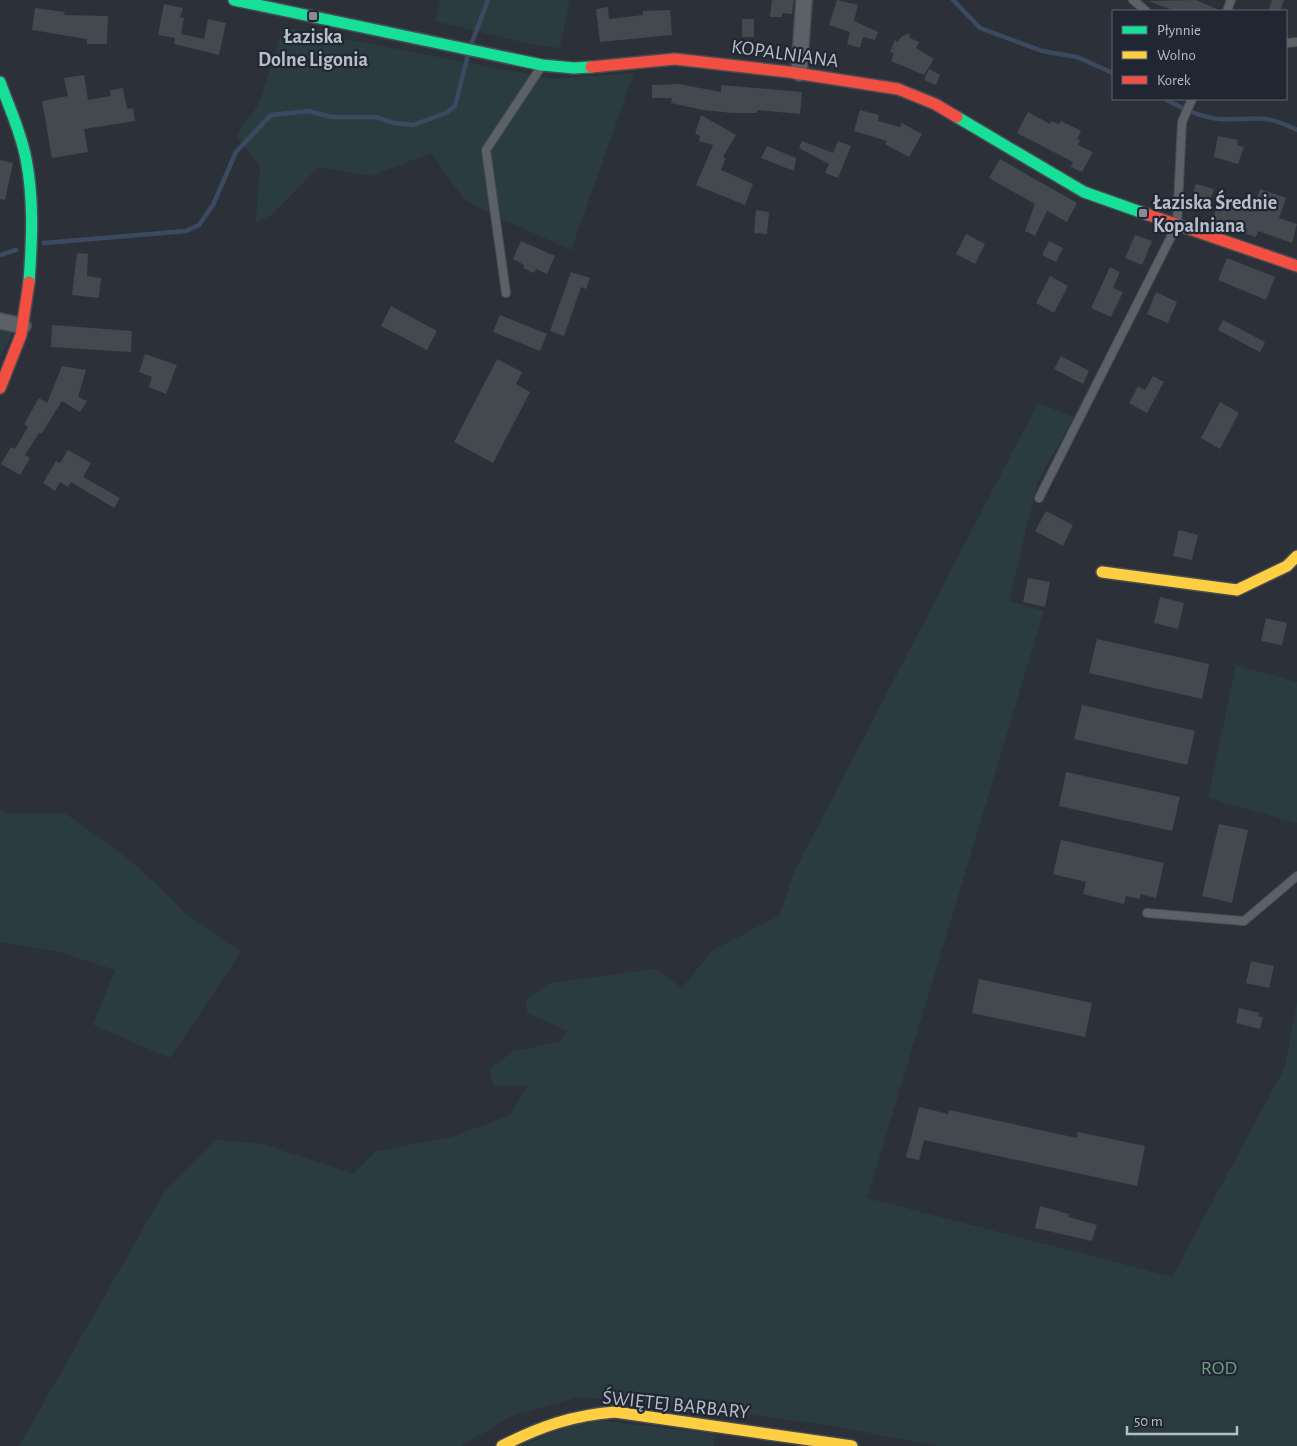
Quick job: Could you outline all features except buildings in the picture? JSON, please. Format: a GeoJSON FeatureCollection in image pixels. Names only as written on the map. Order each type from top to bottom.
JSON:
{"type":"FeatureCollection","features":[{"type":"Feature","properties":{"kind":"street","name":"KOPALNIANA"},"geometry":{"type":"LineString","coordinates":[[234,0],[542,65],[574,68],[675,59],[716,62],[799,73],[898,89],[917,95],[1084,192],[1297,266]]}},
{"type":"Feature","properties":{"kind":"street"},"geometry":{"type":"LineString","coordinates":[[799,73],[804,0]]}},
{"type":"Feature","properties":{"kind":"street"},"geometry":{"type":"LineString","coordinates":[[0,82],[26,159],[30,199],[28,274],[23,326],[12,360],[0,388]]}},
{"type":"Feature","properties":{"kind":"street"},"geometry":{"type":"LineString","coordinates":[[0,321],[23,326]]}},
{"type":"Feature","properties":{"kind":"street"},"geometry":{"type":"LineString","coordinates":[[1102,572],[1237,590],[1287,566],[1297,556]]}},
{"type":"Feature","properties":{"kind":"street","name":"ŚWIĘTEJ BARBARY"},"geometry":{"type":"LineString","coordinates":[[502,1446],[538,1426],[577,1414],[614,1412],[852,1446]]}},
{"type":"Feature","properties":{"kind":"lane"},"geometry":{"type":"LineString","coordinates":[[1133,0],[1145,10]]}},
{"type":"Feature","properties":{"kind":"lane"},"geometry":{"type":"LineString","coordinates":[[506,293],[486,150],[542,65]]}},
{"type":"Feature","properties":{"kind":"lane"},"geometry":{"type":"LineString","coordinates":[[1039,498],[1177,225],[1182,122],[1191,100]]}},
{"type":"Feature","properties":{"kind":"lane"},"geometry":{"type":"LineString","coordinates":[[1147,913],[1244,921],[1297,876]]}},
{"type":"Feature","properties":{"kind":"green space"},"geometry":{"type":"Polygon","coordinates":[[[440,0],[570,0],[560,48],[530,44],[435,21],[440,0]]]}},
{"type":"Feature","properties":{"kind":"green space"},"geometry":{"type":"Polygon","coordinates":[[[283,27],[553,79],[634,73],[571,250],[489,213],[463,198],[431,153],[371,176],[318,167],[273,214],[256,222],[260,165],[236,136],[259,104],[283,27]]]}},
{"type":"Feature","properties":{"kind":"green space"},"geometry":{"type":"Polygon","coordinates":[[[0,330],[12,333],[0,358],[0,330]]]}},
{"type":"Feature","properties":{"kind":"green space","name":"ROD"},"geometry":{"type":"Polygon","coordinates":[[[1038,403],[1074,417],[1037,483],[1009,601],[1044,611],[867,1198],[1172,1277],[1285,1067],[1297,1002],[1297,1446],[938,1446],[828,1425],[663,1403],[579,1397],[512,1416],[461,1446],[19,1446],[164,1192],[216,1140],[262,1144],[353,1174],[376,1151],[452,1137],[510,1115],[527,1086],[494,1085],[489,1069],[514,1051],[560,1042],[568,1031],[527,1013],[526,1000],[550,983],[655,969],[682,988],[712,951],[780,915],[795,870],[1038,403]]]}},
{"type":"Feature","properties":{"kind":"green space"},"geometry":{"type":"Polygon","coordinates":[[[1236,665],[1297,682],[1297,823],[1208,798],[1236,665]]]}},
{"type":"Feature","properties":{"kind":"green space"},"geometry":{"type":"Polygon","coordinates":[[[0,811],[6,813],[65,813],[136,865],[187,915],[241,952],[170,1058],[93,1025],[115,970],[56,951],[0,942],[0,811]]]}},
{"type":"Feature","properties":{"kind":"green space"},"geometry":{"type":"Polygon","coordinates":[[[587,1419],[716,1434],[713,1446],[520,1446],[587,1419]]]}},
{"type":"Feature","properties":{"kind":"waterway"},"geometry":{"type":"LineString","coordinates":[[471,45],[488,0]]}},
{"type":"Feature","properties":{"kind":"waterway"},"geometry":{"type":"LineString","coordinates":[[953,0],[980,28],[1042,51],[1077,57],[1112,73]]}},
{"type":"Feature","properties":{"kind":"waterway"},"geometry":{"type":"LineString","coordinates":[[44,243],[186,231],[199,225],[213,205],[236,152],[271,115],[308,111],[331,117],[376,117],[394,123],[413,125],[446,113],[455,106],[468,55]]}},
{"type":"Feature","properties":{"kind":"waterway"},"geometry":{"type":"LineString","coordinates":[[1167,100],[1206,117],[1221,119],[1267,119],[1285,124],[1297,130]]}},
{"type":"Feature","properties":{"kind":"waterway"},"geometry":{"type":"LineString","coordinates":[[0,255],[16,250]]}},
{"type":"Feature","properties":{"kind":"traffic: fast"},"geometry":{"type":"LineString","coordinates":[[234,0],[542,65],[574,68],[591,67]]}},
{"type":"Feature","properties":{"kind":"traffic: fast"},"geometry":{"type":"LineString","coordinates":[[0,82],[21,139],[29,174],[32,220],[29,282]]}},
{"type":"Feature","properties":{"kind":"traffic: fast"},"geometry":{"type":"LineString","coordinates":[[957,117],[1084,192],[1149,215]]}},
{"type":"Feature","properties":{"kind":"traffic: slow"},"geometry":{"type":"LineString","coordinates":[[1102,572],[1237,590],[1287,566],[1297,556]]}},
{"type":"Feature","properties":{"kind":"traffic: slow"},"geometry":{"type":"LineString","coordinates":[[502,1446],[529,1433],[557,1423],[585,1416],[615,1412],[852,1446]]}},
{"type":"Feature","properties":{"kind":"traffic: jam"},"geometry":{"type":"LineString","coordinates":[[591,67],[675,59],[789,72],[898,89],[935,104],[957,117]]}},
{"type":"Feature","properties":{"kind":"traffic: jam"},"geometry":{"type":"LineString","coordinates":[[1149,215],[1297,266]]}},
{"type":"Feature","properties":{"kind":"traffic: jam"},"geometry":{"type":"LineString","coordinates":[[0,388],[21,335],[29,282]]}},
{"type":"Feature","properties":{"kind":"place","name":"Łaziska Dolne Ligonia"},"geometry":{"type":"Point","coordinates":[313,16]}},
{"type":"Feature","properties":{"kind":"place","name":"Łaziska Średnie Kopalniana"},"geometry":{"type":"Point","coordinates":[1143,213]}}]}
